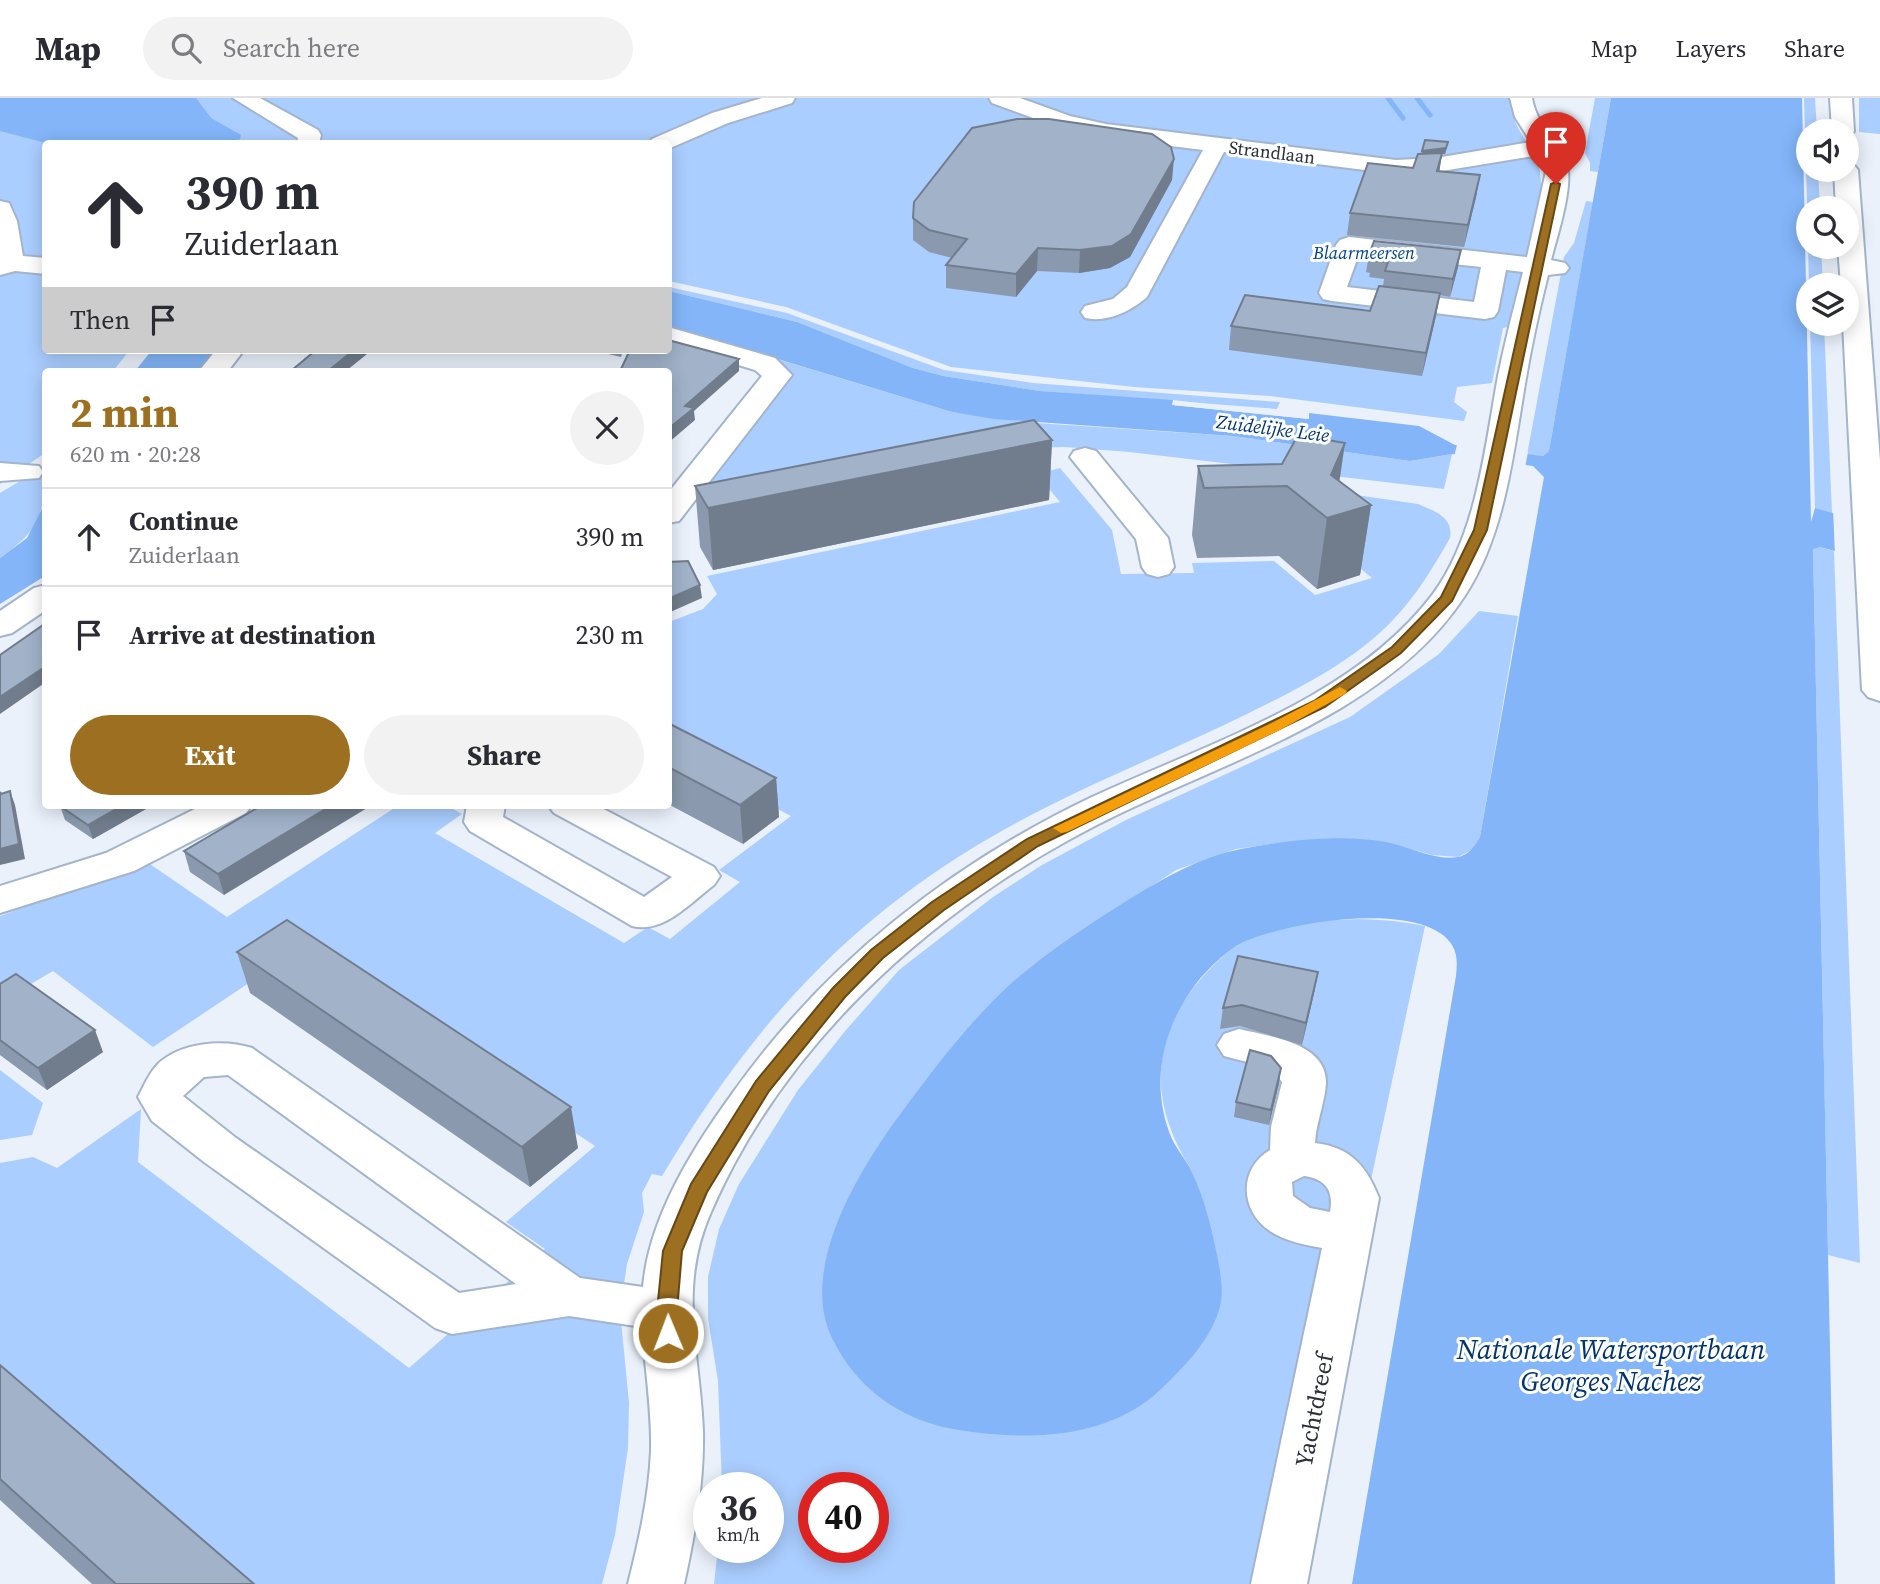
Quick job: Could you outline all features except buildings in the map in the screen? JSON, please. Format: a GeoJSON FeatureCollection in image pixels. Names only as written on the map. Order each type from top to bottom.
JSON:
{"type":"FeatureCollection","features":[{"type":"Feature","properties":{"kind":"street"},"geometry":{"type":"LineString","coordinates":[[244,98],[310,135],[309,140]]}},
{"type":"Feature","properties":{"kind":"street"},"geometry":{"type":"LineString","coordinates":[[669,140],[720,118],[784,98]]}},
{"type":"Feature","properties":{"kind":"street","name":"Strandlaan"},"geometry":{"type":"LineString","coordinates":[[1000,98],[1033,111],[1106,131],[1216,146],[1422,168],[1457,164],[1508,150],[1548,148]]}},
{"type":"Feature","properties":{"kind":"street"},"geometry":{"type":"LineString","coordinates":[[656,1584],[672,1516],[677,1446],[667,1311],[673,1251],[698,1190],[728,1138],[799,1039],[868,964],[917,921],[1033,842],[1286,722],[1356,681],[1396,650],[1447,598],[1481,530],[1487,459],[1547,267],[1558,171],[1548,148],[1523,114],[1521,98]]}},
{"type":"Feature","properties":{"kind":"street"},"geometry":{"type":"LineString","coordinates":[[1841,98],[1842,119]]}},
{"type":"Feature","properties":{"kind":"street"},"geometry":{"type":"LineString","coordinates":[[999,122],[1033,111]]}},
{"type":"Feature","properties":{"kind":"street"},"geometry":{"type":"LineString","coordinates":[[1094,312],[1122,305],[1138,291],[1216,146]]}},
{"type":"Feature","properties":{"kind":"street"},"geometry":{"type":"LineString","coordinates":[[1847,182],[1871,421],[1872,569],[1877,609],[1880,690]]}},
{"type":"Feature","properties":{"kind":"street"},"geometry":{"type":"LineString","coordinates":[[0,208],[4,215],[7,265],[42,266]]}},
{"type":"Feature","properties":{"kind":"street"},"geometry":{"type":"LineString","coordinates":[[1495,262],[1485,311],[1332,293],[1349,246],[1547,267]]}},
{"type":"Feature","properties":{"kind":"street"},"geometry":{"type":"LineString","coordinates":[[672,336],[765,364],[778,375],[672,519]]}},
{"type":"Feature","properties":{"kind":"street"},"geometry":{"type":"LineString","coordinates":[[215,368],[227,354]]}},
{"type":"Feature","properties":{"kind":"street"},"geometry":{"type":"LineString","coordinates":[[1085,457],[1152,538],[1158,567]]}},
{"type":"Feature","properties":{"kind":"street"},"geometry":{"type":"LineString","coordinates":[[0,626],[42,598]]}},
{"type":"Feature","properties":{"kind":"street"},"geometry":{"type":"LineString","coordinates":[[0,900],[120,862],[225,809]]}},
{"type":"Feature","properties":{"kind":"street"},"geometry":{"type":"LineString","coordinates":[[485,809],[483,822],[646,916],[700,876],[575,809]]}},
{"type":"Feature","properties":{"kind":"street","name":"Yachtdreef"},"geometry":{"type":"LineString","coordinates":[[1238,1045],[1284,1056],[1301,1071],[1304,1082],[1293,1127],[1292,1160],[1321,1160],[1346,1175],[1354,1186],[1356,1198],[1279,1584]]}},
{"type":"Feature","properties":{"kind":"street"},"geometry":{"type":"LineString","coordinates":[[569,1296],[237,1059],[205,1059],[185,1065],[166,1082],[160,1097],[168,1109],[220,1150],[452,1314],[569,1296],[667,1311]]}},
{"type":"Feature","properties":{"kind":"green space","name":"Blaarmeersen"},"geometry":{"type":"Polygon","coordinates":[[[0,98],[1512,98],[1514,119],[1540,172],[1537,229],[1513,326],[1503,328],[1492,383],[1457,387],[1454,402],[1467,412],[1464,421],[1270,396],[1134,387],[951,367],[786,307],[672,282],[672,140],[42,140],[42,354],[127,354],[115,368],[42,368],[42,455],[0,484],[0,98]]]}},
{"type":"Feature","properties":{"kind":"green space"},"geometry":{"type":"Polygon","coordinates":[[[1595,98],[1611,98],[1598,172],[1590,171],[1590,163],[1585,153],[1595,98]]]}},
{"type":"Feature","properties":{"kind":"green space"},"geometry":{"type":"Polygon","coordinates":[[[1804,98],[1815,98],[1816,119],[1805,119],[1804,98]]]}},
{"type":"Feature","properties":{"kind":"green space"},"geometry":{"type":"Polygon","coordinates":[[[1859,98],[1880,98],[1880,134],[1859,132],[1859,98]]]}},
{"type":"Feature","properties":{"kind":"green space"},"geometry":{"type":"Polygon","coordinates":[[[1806,182],[1819,182],[1819,196],[1807,196],[1806,182]]]}},
{"type":"Feature","properties":{"kind":"green space"},"geometry":{"type":"Polygon","coordinates":[[[1586,201],[1593,202],[1549,451],[1543,456],[1527,455],[1564,257],[1574,243],[1586,201]]]}},
{"type":"Feature","properties":{"kind":"green space"},"geometry":{"type":"Polygon","coordinates":[[[1808,259],[1822,259],[1822,273],[1809,273],[1808,259]]]}},
{"type":"Feature","properties":{"kind":"green space"},"geometry":{"type":"Polygon","coordinates":[[[672,288],[787,313],[944,370],[1033,383],[1280,402],[1277,409],[1040,391],[943,376],[913,368],[797,322],[672,292],[672,288]]]}},
{"type":"Feature","properties":{"kind":"green space"},"geometry":{"type":"Polygon","coordinates":[[[672,327],[952,412],[1036,423],[1233,436],[1410,461],[1452,454],[1444,489],[1065,447],[1027,448],[715,505],[693,501],[788,372],[672,333],[672,327]]]}},
{"type":"Feature","properties":{"kind":"green space"},"geometry":{"type":"Polygon","coordinates":[[[1810,336],[1825,336],[1832,513],[1815,508],[1810,336]]]}},
{"type":"Feature","properties":{"kind":"green space"},"geometry":{"type":"Polygon","coordinates":[[[42,468],[42,505],[38,520],[24,538],[0,558],[0,493],[42,468]]]}},
{"type":"Feature","properties":{"kind":"green space"},"geometry":{"type":"Polygon","coordinates":[[[1060,468],[1112,530],[1121,574],[1194,573],[1192,563],[1274,561],[1315,595],[1372,578],[1334,547],[1267,482],[1418,504],[1446,520],[1450,538],[1409,601],[1393,620],[1362,648],[1289,693],[1039,811],[971,849],[921,882],[876,917],[834,954],[759,1035],[725,1079],[662,1176],[652,1174],[642,1193],[644,1212],[627,1264],[620,1310],[629,1403],[628,1448],[615,1535],[602,1584],[251,1584],[0,1367],[0,1163],[33,1157],[57,1168],[141,1109],[138,1162],[409,1368],[545,1249],[506,1222],[595,1146],[300,949],[153,1047],[53,971],[0,1002],[0,916],[147,862],[227,917],[393,809],[453,809],[462,814],[435,833],[624,943],[648,927],[670,939],[740,882],[719,870],[791,816],[672,754],[672,621],[703,609],[717,594],[707,576],[1060,502],[1037,474],[1060,468]]]}},
{"type":"Feature","properties":{"kind":"green space"},"geometry":{"type":"Polygon","coordinates":[[[1813,548],[1834,551],[1860,1263],[1828,1255],[1813,548]]]}},
{"type":"Feature","properties":{"kind":"green space"},"geometry":{"type":"Polygon","coordinates":[[[1479,611],[1518,616],[1480,837],[1474,849],[1458,857],[1432,855],[1385,842],[1338,839],[1294,841],[1236,849],[1176,870],[1050,953],[1192,1171],[1169,1124],[1163,1101],[1163,1056],[1179,1010],[1194,987],[1214,965],[1231,950],[1257,936],[1304,923],[1354,919],[1425,926],[1371,1180],[1268,1159],[1324,1250],[1260,1584],[714,1584],[716,1563],[784,1563],[784,1472],[721,1472],[718,1381],[708,1318],[708,1277],[719,1229],[739,1184],[798,1090],[899,970],[993,897],[1042,865],[1126,820],[1350,717],[1439,654],[1479,611]]]}},
{"type":"Feature","properties":{"kind":"green space"},"geometry":{"type":"Polygon","coordinates":[[[0,1070],[43,1103],[32,1135],[0,1140],[0,1070]]]}},
{"type":"Feature","properties":{"kind":"green space"},"geometry":{"type":"Polygon","coordinates":[[[1331,1174],[1332,1214],[1288,1203],[1288,1176],[1331,1174]]]}},
{"type":"Feature","properties":{"kind":"water"},"geometry":{"type":"Polygon","coordinates":[[[0,98],[196,98],[211,118],[241,135],[237,140],[42,142],[0,131],[0,98]]]}},
{"type":"Feature","properties":{"kind":"water","name":"Nationale Watersportbaan Georges Nachez"},"geometry":{"type":"Polygon","coordinates":[[[1611,98],[1802,98],[1802,119],[1796,119],[1796,182],[1804,182],[1804,196],[1796,196],[1796,259],[1805,259],[1806,273],[1796,273],[1796,336],[1807,336],[1811,522],[1815,508],[1880,526],[1880,563],[1820,547],[1813,549],[1835,1584],[1352,1584],[1456,976],[1457,960],[1452,945],[1436,931],[1412,922],[1381,918],[1348,919],[1313,923],[1254,938],[1220,958],[1185,1000],[1176,1016],[1164,1050],[1160,1086],[1162,1104],[1172,1139],[1191,1170],[1204,1204],[1219,1267],[1221,1300],[1211,1330],[1196,1352],[1160,1390],[1138,1407],[1089,1428],[1062,1433],[1007,1435],[979,1433],[933,1424],[898,1409],[867,1387],[854,1373],[833,1340],[824,1313],[822,1285],[836,1225],[880,1142],[933,1070],[987,1007],[1031,967],[1079,932],[1169,876],[1211,857],[1241,849],[1314,839],[1350,838],[1386,842],[1449,858],[1462,856],[1471,850],[1480,837],[1544,477],[1533,466],[1452,454],[1410,461],[1233,436],[994,419],[952,412],[672,327],[672,292],[797,322],[913,368],[943,376],[1040,391],[1173,400],[1173,405],[1309,419],[1309,413],[1419,426],[1455,445],[1543,456],[1549,451],[1611,98]]]}},
{"type":"Feature","properties":{"kind":"water"},"geometry":{"type":"Polygon","coordinates":[[[149,354],[211,354],[201,368],[137,368],[149,354]]]}},
{"type":"Feature","properties":{"kind":"water"},"geometry":{"type":"Polygon","coordinates":[[[42,509],[42,578],[0,604],[0,558],[27,538],[42,509]]]}},
{"type":"Feature","properties":{"kind":"pier"},"geometry":{"type":"Polygon","coordinates":[[[1173,400],[1306,415],[1309,413],[1309,419],[1172,405],[1173,400]]]}},
{"type":"Feature","properties":{"kind":"pier"},"geometry":{"type":"Polygon","coordinates":[[[1458,441],[1528,452],[1525,468],[1454,457],[1458,441]]]}},
{"type":"Feature","properties":{"kind":"pier"},"geometry":{"type":"Polygon","coordinates":[[[1833,509],[1880,522],[1880,567],[1835,555],[1833,509]]]}},
{"type":"Feature","properties":{"kind":"waterway"},"geometry":{"type":"LineString","coordinates":[[1388,98],[1403,118]]}},
{"type":"Feature","properties":{"kind":"waterway"},"geometry":{"type":"LineString","coordinates":[[1417,98],[1430,115]]}},
{"type":"Feature","properties":{"kind":"slow traffic"},"geometry":{"type":"LineString","coordinates":[[1061,828],[1275,727],[1340,691]]}},
{"type":"Feature","properties":{"kind":"route"},"geometry":{"type":"LineString","coordinates":[[668,1333],[667,1311],[673,1251],[698,1190],[762,1086],[839,993],[877,954],[917,921],[1033,842],[1320,704],[1356,681],[1396,650],[1426,623],[1447,598],[1471,556],[1481,530],[1556,184]]}},
{"type":"Feature","properties":{"kind":"water label","name":"Zuidelijke Leie"},"geometry":{"type":"Point","coordinates":[1273,428]}}]}
